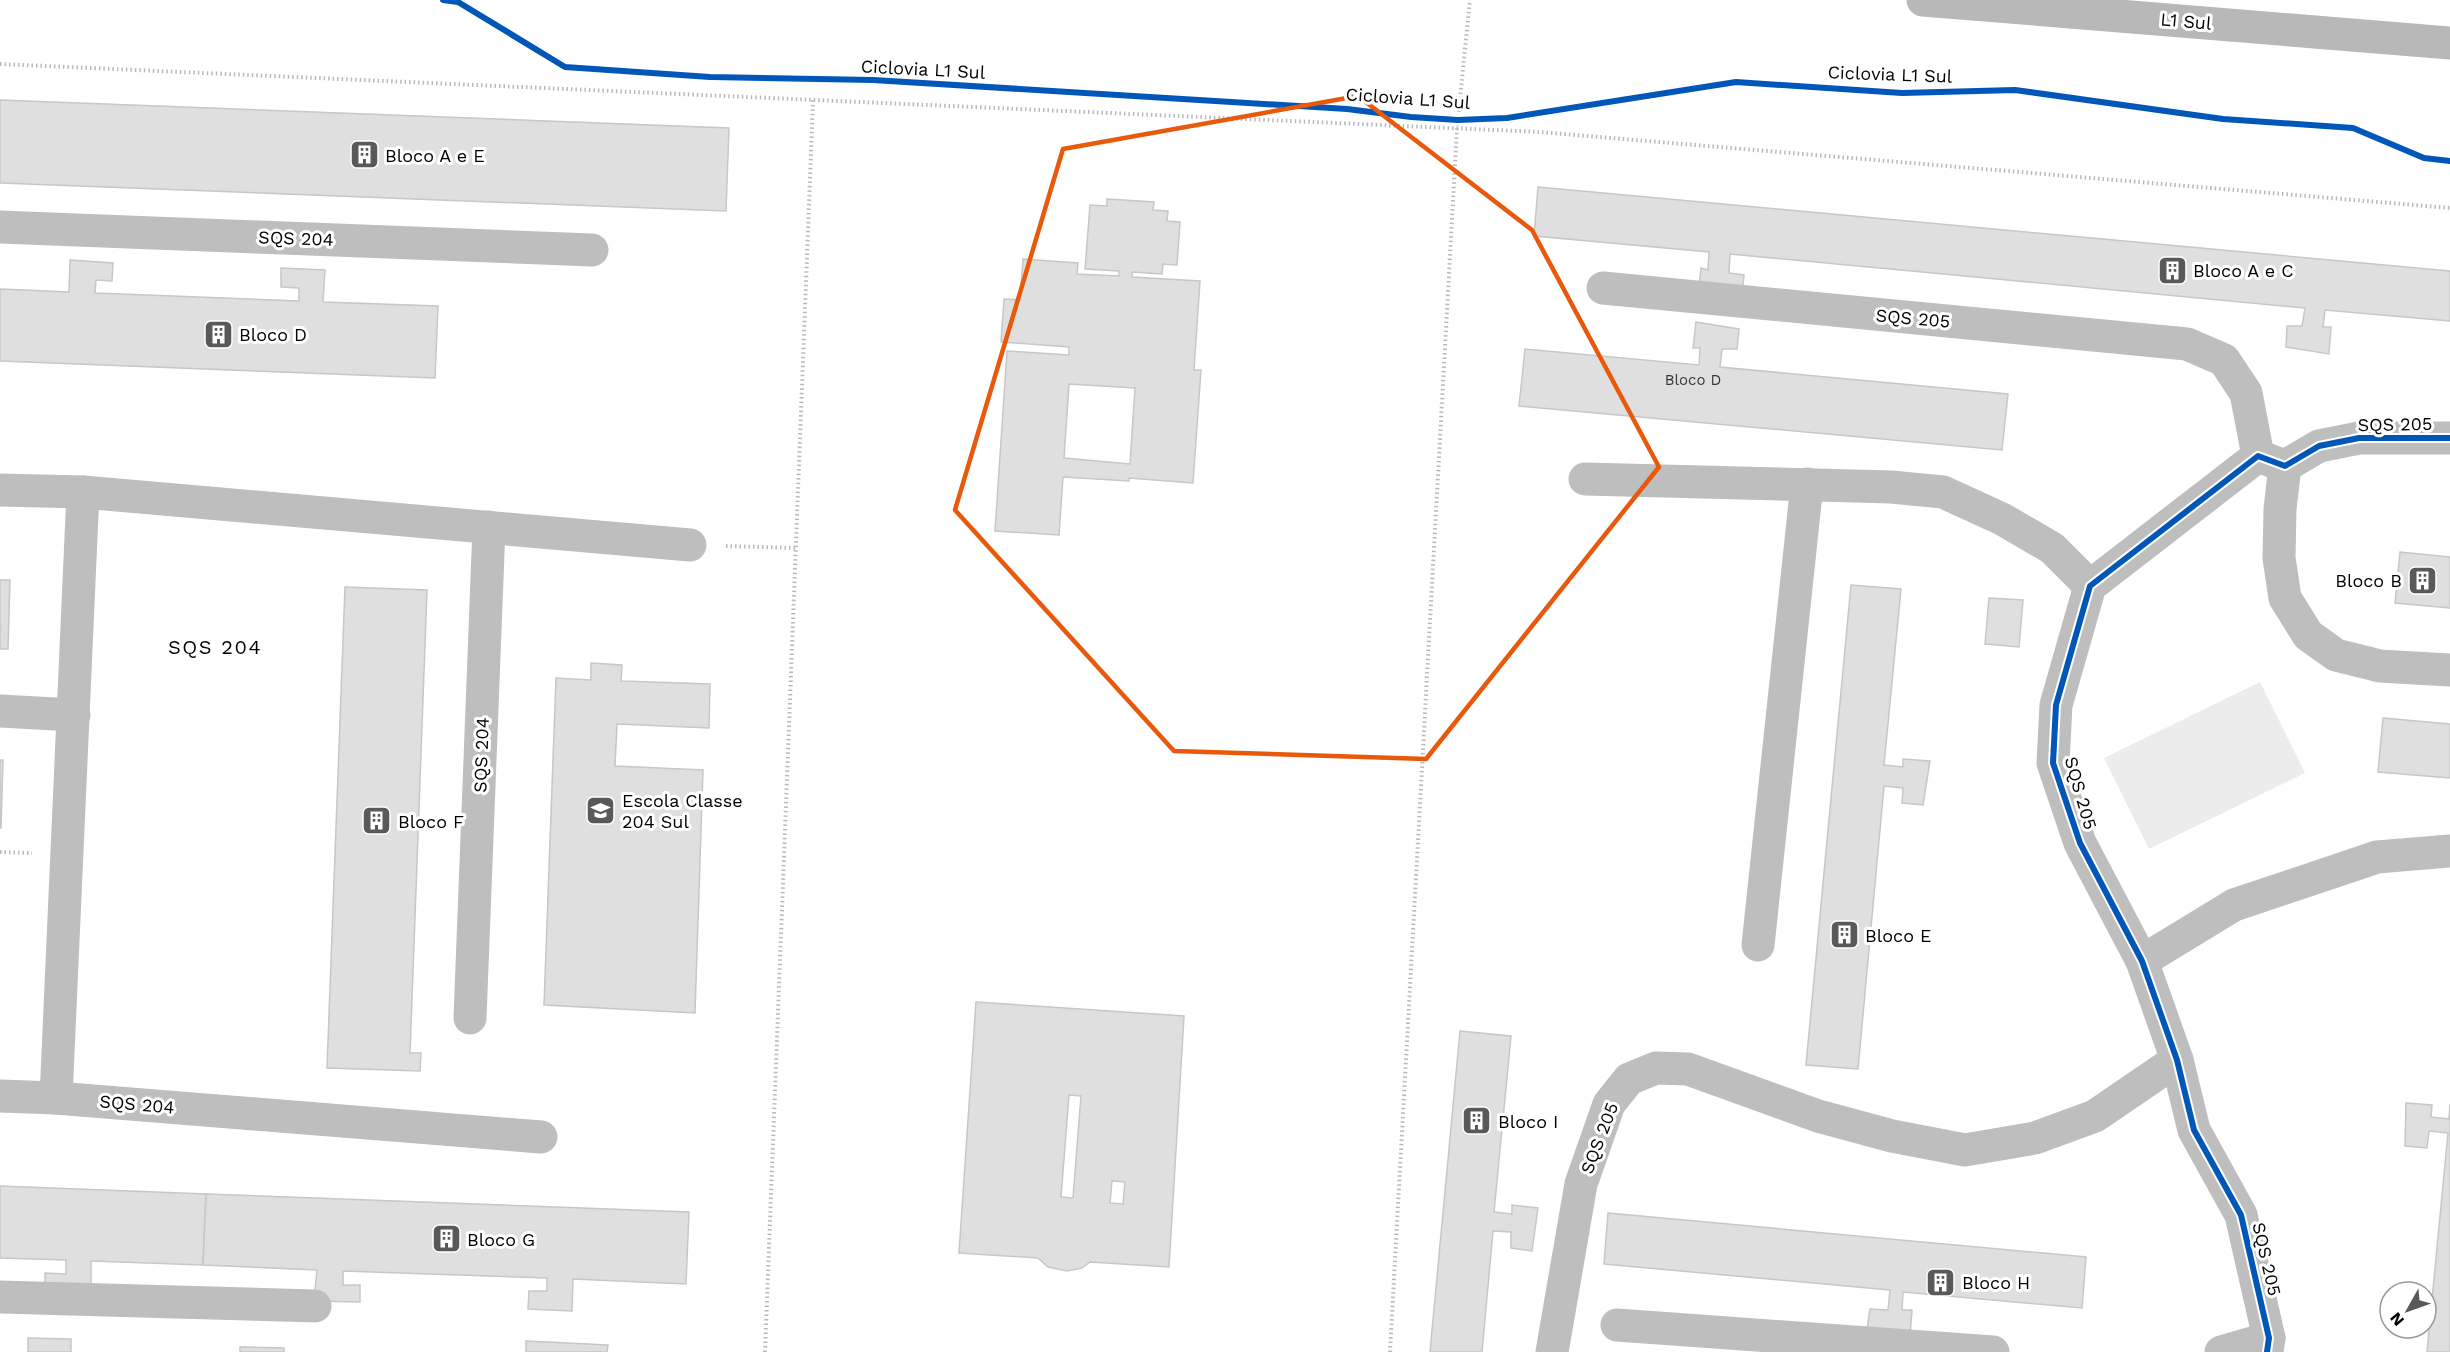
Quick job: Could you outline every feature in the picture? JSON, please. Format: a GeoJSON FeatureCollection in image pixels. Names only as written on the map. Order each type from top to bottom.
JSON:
{"type":"FeatureCollection","features":[{"type":"Feature","properties":{"kind":"street","name":"L1 Sul"},"geometry":{"type":"LineString","coordinates":[[1923,0],[2450,43]]}},
{"type":"Feature","properties":{"kind":"street","name":"SQS 204"},"geometry":{"type":"LineString","coordinates":[[0,227],[592,250]]}},
{"type":"Feature","properties":{"kind":"street","name":"SQS 205"},"geometry":{"type":"LineString","coordinates":[[1603,288],[2187,344],[2224,360],[2246,393],[2271,461],[2280,509],[2280,568],[2285,598],[2308,635],[2336,655],[2380,666],[2450,670]]}},
{"type":"Feature","properties":{"kind":"street","name":"SQS 205"},"geometry":{"type":"LineString","coordinates":[[2221,1352],[2268,1345],[2241,1215],[2194,1130],[2177,1060],[2142,962],[2080,843],[2053,763],[2056,705],[2090,586],[2271,461],[2319,446],[2359,438],[2450,438]]}},
{"type":"Feature","properties":{"kind":"street"},"geometry":{"type":"LineString","coordinates":[[1585,479],[1891,487],[1943,492],[2002,519],[2052,548],[2090,586]]}},
{"type":"Feature","properties":{"kind":"street"},"geometry":{"type":"LineString","coordinates":[[1758,945],[1807,484]]}},
{"type":"Feature","properties":{"kind":"street"},"geometry":{"type":"LineString","coordinates":[[0,490],[84,492],[690,545]]}},
{"type":"Feature","properties":{"kind":"street"},"geometry":{"type":"LineString","coordinates":[[56,1098],[84,492]]}},
{"type":"Feature","properties":{"kind":"street","name":"SQS 204"},"geometry":{"type":"LineString","coordinates":[[470,1018],[489,527]]}},
{"type":"Feature","properties":{"kind":"street"},"geometry":{"type":"LineString","coordinates":[[0,711],[74,715]]}},
{"type":"Feature","properties":{"kind":"street"},"geometry":{"type":"LineString","coordinates":[[2142,962],[2234,905],[2377,856],[2450,851]]}},
{"type":"Feature","properties":{"kind":"street","name":"SQS 205"},"geometry":{"type":"LineString","coordinates":[[1552,1352],[1581,1184],[1609,1104],[1629,1079],[1656,1068],[1688,1069],[1818,1116],[1892,1136],[1965,1150],[2035,1138],[2095,1116],[2177,1060]]}},
{"type":"Feature","properties":{"kind":"street","name":"SQS 204"},"geometry":{"type":"LineString","coordinates":[[0,1096],[56,1098],[541,1137]]}},
{"type":"Feature","properties":{"kind":"street"},"geometry":{"type":"LineString","coordinates":[[0,1297],[315,1306]]}},
{"type":"Feature","properties":{"kind":"street"},"geometry":{"type":"LineString","coordinates":[[1617,1325],[1993,1352]]}},
{"type":"Feature","properties":{"kind":"path"},"geometry":{"type":"LineString","coordinates":[[1390,1352],[1457,128],[1470,0]]}},
{"type":"Feature","properties":{"kind":"path"},"geometry":{"type":"LineString","coordinates":[[0,64],[1540,132],[2450,208]]}},
{"type":"Feature","properties":{"kind":"path"},"geometry":{"type":"LineString","coordinates":[[765,1352],[813,100]]}},
{"type":"Feature","properties":{"kind":"path"},"geometry":{"type":"LineString","coordinates":[[690,545],[795,548]]}},
{"type":"Feature","properties":{"kind":"highlighted area"},"geometry":{"type":"Polygon","coordinates":[[[1358,96],[1532,230],[1659,467],[1426,759],[1174,751],[955,510],[1063,149],[1358,96]]]}},
{"type":"Feature","properties":{"kind":"shaded area"},"geometry":{"type":"Polygon","coordinates":[[[2260,682],[2305,773],[2149,849],[2104,758],[2260,682]]]}},
{"type":"Feature","properties":{"kind":"building","name":"Bloco A e E"},"geometry":{"type":"Polygon","coordinates":[[[0,100],[729,128],[726,211],[0,183],[0,100]]]}},
{"type":"Feature","properties":{"kind":"building","name":"Bloco A e C"},"geometry":{"type":"Polygon","coordinates":[[[1538,187],[2450,271],[2450,321],[2325,310],[2323,327],[2331,327],[2329,354],[2286,347],[2287,326],[2302,326],[2305,308],[1730,254],[1729,273],[1744,275],[1742,297],[1698,296],[1701,268],[1708,270],[1709,252],[1534,236],[1538,187]]]}},
{"type":"Feature","properties":{"kind":"building"},"geometry":{"type":"Polygon","coordinates":[[[1107,199],[1154,202],[1153,210],[1168,211],[1167,221],[1180,222],[1177,265],[1163,264],[1162,274],[1132,272],[1132,277],[1200,281],[1194,370],[1201,370],[1193,483],[1129,478],[1129,481],[1063,477],[1059,535],[995,531],[1007,351],[1069,355],[1069,347],[1001,342],[1004,299],[1020,300],[1023,259],[1078,263],[1077,274],[1119,276],[1119,271],[1085,269],[1090,205],[1107,206],[1107,199]],[[1069,384],[1064,458],[1130,464],[1135,388],[1069,384]]]}},
{"type":"Feature","properties":{"kind":"building","name":"Bloco D"},"geometry":{"type":"Polygon","coordinates":[[[70,260],[113,263],[112,281],[96,280],[95,293],[299,301],[299,288],[281,287],[281,268],[325,270],[323,302],[438,306],[435,378],[0,361],[0,289],[69,292],[70,260]]]}},
{"type":"Feature","properties":{"kind":"building","name":"Bloco D"},"geometry":{"type":"Polygon","coordinates":[[[1696,322],[1739,329],[1737,349],[1722,349],[1720,367],[2008,394],[2002,450],[1519,406],[1525,349],[1699,365],[1700,348],[1693,348],[1696,322]]]}},
{"type":"Feature","properties":{"kind":"building","name":"Bloco B"},"geometry":{"type":"Polygon","coordinates":[[[2400,552],[2450,557],[2450,608],[2395,603],[2400,552]]]}},
{"type":"Feature","properties":{"kind":"building"},"geometry":{"type":"Polygon","coordinates":[[[0,580],[10,580],[8,649],[0,649],[0,580]]]}},
{"type":"Feature","properties":{"kind":"building","name":"Bloco E"},"geometry":{"type":"Polygon","coordinates":[[[1851,585],[1901,589],[1884,765],[1903,767],[1903,759],[1930,761],[1923,805],[1902,803],[1903,788],[1884,786],[1858,1069],[1806,1065],[1851,585]]]}},
{"type":"Feature","properties":{"kind":"building","name":"Bloco F"},"geometry":{"type":"Polygon","coordinates":[[[345,587],[427,590],[410,1053],[421,1053],[420,1071],[327,1068],[345,587]]]}},
{"type":"Feature","properties":{"kind":"building"},"geometry":{"type":"Polygon","coordinates":[[[1989,598],[2023,600],[2019,647],[1985,644],[1989,598]]]}},
{"type":"Feature","properties":{"kind":"building","name":"Escola Classe 204 Sul"},"geometry":{"type":"Polygon","coordinates":[[[591,663],[622,665],[621,681],[710,684],[709,728],[617,724],[615,766],[703,770],[695,1013],[544,1005],[556,678],[591,680],[591,663]]]}},
{"type":"Feature","properties":{"kind":"building"},"geometry":{"type":"Polygon","coordinates":[[[2383,718],[2450,724],[2450,778],[2378,772],[2383,718]]]}},
{"type":"Feature","properties":{"kind":"building"},"geometry":{"type":"Polygon","coordinates":[[[0,760],[3,760],[1,828],[0,828],[0,760]]]}},
{"type":"Feature","properties":{"kind":"building"},"geometry":{"type":"Polygon","coordinates":[[[976,1002],[1184,1016],[1169,1267],[1090,1262],[1082,1268],[1067,1271],[1048,1267],[1038,1258],[959,1253],[976,1002]],[[1069,1095],[1061,1197],[1073,1198],[1081,1096],[1069,1095]],[[1112,1181],[1110,1203],[1123,1204],[1125,1182],[1112,1181]]]}},
{"type":"Feature","properties":{"kind":"building","name":"Bloco I"},"geometry":{"type":"Polygon","coordinates":[[[1460,1031],[1511,1036],[1494,1212],[1512,1214],[1512,1205],[1538,1208],[1532,1251],[1511,1248],[1511,1232],[1493,1231],[1482,1352],[1430,1352],[1460,1031]]]}},
{"type":"Feature","properties":{"kind":"building"},"geometry":{"type":"Polygon","coordinates":[[[2406,1103],[2432,1105],[2431,1117],[2449,1119],[2450,1104],[2450,1352],[2427,1352],[2428,1340],[2438,1340],[2438,1280],[2434,1280],[2448,1133],[2429,1131],[2427,1148],[2405,1146],[2406,1103]]]}},
{"type":"Feature","properties":{"kind":"building"},"geometry":{"type":"Polygon","coordinates":[[[0,1186],[206,1194],[203,1265],[91,1261],[91,1293],[45,1292],[45,1273],[66,1274],[66,1260],[0,1258],[0,1186]]]}},
{"type":"Feature","properties":{"kind":"building","name":"Bloco G"},"geometry":{"type":"Polygon","coordinates":[[[206,1194],[689,1212],[686,1284],[573,1279],[572,1311],[528,1309],[529,1291],[547,1291],[547,1278],[343,1271],[343,1285],[360,1285],[360,1302],[314,1301],[317,1270],[203,1265],[206,1194]]]}},
{"type":"Feature","properties":{"kind":"building","name":"Bloco H"},"geometry":{"type":"Polygon","coordinates":[[[1608,1213],[2086,1257],[2082,1308],[1903,1292],[1902,1310],[1912,1310],[1910,1336],[1867,1329],[1870,1309],[1888,1310],[1890,1290],[1604,1264],[1608,1213]]]}},
{"type":"Feature","properties":{"kind":"building"},"geometry":{"type":"Polygon","coordinates":[[[28,1338],[71,1339],[71,1352],[28,1352],[28,1338]]]}},
{"type":"Feature","properties":{"kind":"building"},"geometry":{"type":"Polygon","coordinates":[[[526,1341],[608,1345],[607,1352],[526,1352],[526,1341]]]}},
{"type":"Feature","properties":{"kind":"building"},"geometry":{"type":"Polygon","coordinates":[[[240,1347],[284,1348],[284,1352],[240,1352],[240,1347]]]}},
{"type":"Feature","properties":{"kind":"cycle path","name":"Ciclovia L1 Sul"},"geometry":{"type":"LineString","coordinates":[[443,0],[458,2],[565,67],[710,77],[873,80],[1347,109],[1458,120],[1507,118],[1736,82],[1902,93],[2015,90],[2223,119],[2353,128],[2424,158],[2450,161]]}},
{"type":"Feature","properties":{"kind":"cycle path"},"geometry":{"type":"LineString","coordinates":[[2267,1352],[2269,1338],[2241,1215],[2194,1130],[2177,1060],[2142,961],[2080,843],[2053,763],[2056,705],[2090,586],[2258,456],[2285,466],[2319,446],[2359,438],[2450,438]]}},
{"type":"Feature","properties":{"kind":"place","name":"Bloco A e E"},"geometry":{"type":"Point","coordinates":[364,155]}},
{"type":"Feature","properties":{"kind":"place","name":"Bloco A e C"},"geometry":{"type":"Point","coordinates":[2172,270]}},
{"type":"Feature","properties":{"kind":"place","name":"Bloco D"},"geometry":{"type":"Point","coordinates":[218,334]}},
{"type":"Feature","properties":{"kind":"place","name":"Bloco B"},"geometry":{"type":"Point","coordinates":[2423,580]}},
{"type":"Feature","properties":{"kind":"place","name":"Escola Classe 204 Sul"},"geometry":{"type":"Point","coordinates":[601,810]}},
{"type":"Feature","properties":{"kind":"place","name":"Bloco F"},"geometry":{"type":"Point","coordinates":[377,821]}},
{"type":"Feature","properties":{"kind":"place","name":"Bloco E"},"geometry":{"type":"Point","coordinates":[1844,935]}},
{"type":"Feature","properties":{"kind":"place","name":"Bloco I"},"geometry":{"type":"Point","coordinates":[1477,1121]}},
{"type":"Feature","properties":{"kind":"place","name":"Bloco G"},"geometry":{"type":"Point","coordinates":[446,1239]}},
{"type":"Feature","properties":{"kind":"place","name":"Bloco H"},"geometry":{"type":"Point","coordinates":[1941,1282]}},
{"type":"Feature","properties":{"kind":"district","name":"SQS 204"},"geometry":{"type":"Point","coordinates":[215,647]}}]}
